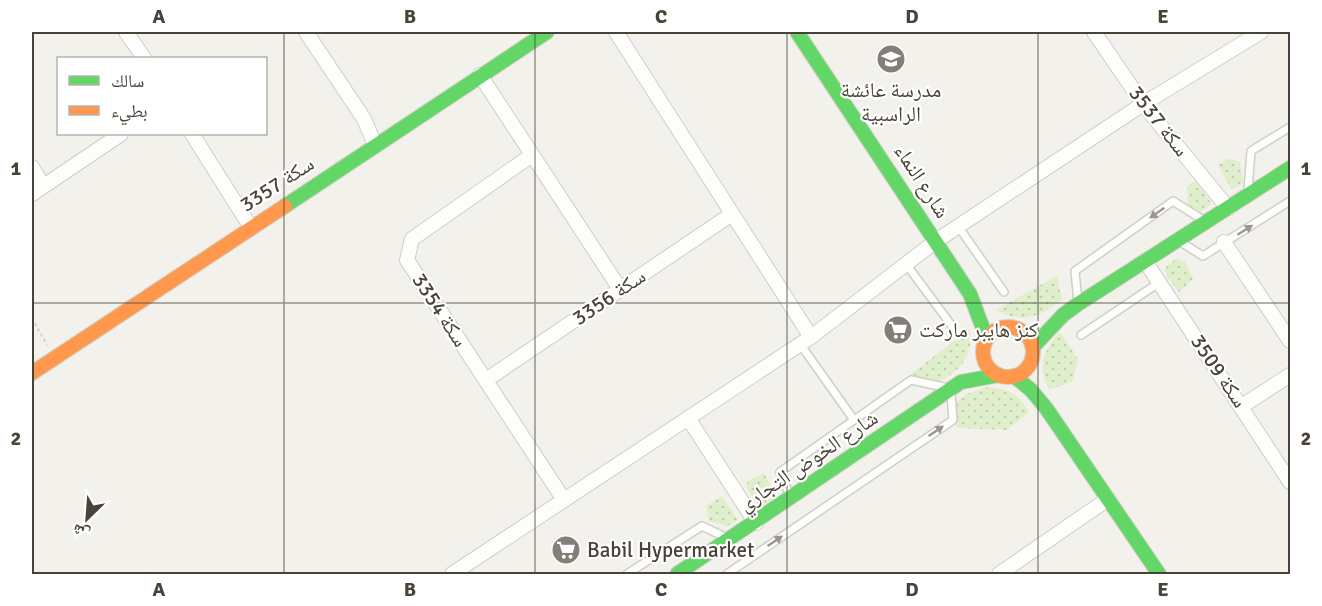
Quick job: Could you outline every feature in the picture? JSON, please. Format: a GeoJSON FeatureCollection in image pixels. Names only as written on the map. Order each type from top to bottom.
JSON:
{"type":"FeatureCollection","features":[{"type":"Feature","properties":{"kind":"street"},"geometry":{"type":"LineString","coordinates":[[126,32],[143,57]]}},
{"type":"Feature","properties":{"kind":"street"},"geometry":{"type":"LineString","coordinates":[[306,32],[364,119],[375,145]]}},
{"type":"Feature","properties":{"kind":"street","name":"سكة 3357"},"geometry":{"type":"LineString","coordinates":[[32,373],[250,226],[547,32]]}},
{"type":"Feature","properties":{"kind":"street"},"geometry":{"type":"LineString","coordinates":[[616,32],[732,214],[806,341]]}},
{"type":"Feature","properties":{"kind":"street","name":"شارع النماء"},"geometry":{"type":"LineString","coordinates":[[797,32],[970,294],[997,320],[1014,328]]}},
{"type":"Feature","properties":{"kind":"street","name":"سكة 3537"},"geometry":{"type":"LineString","coordinates":[[1094,32],[1143,104],[1228,208]]}},
{"type":"Feature","properties":{"kind":"street"},"geometry":{"type":"LineString","coordinates":[[452,574],[806,341],[958,226],[1255,33]]}},
{"type":"Feature","properties":{"kind":"street"},"geometry":{"type":"LineString","coordinates":[[480,75],[620,289]]}},
{"type":"Feature","properties":{"kind":"street"},"geometry":{"type":"LineString","coordinates":[[32,194],[120,135]]}},
{"type":"Feature","properties":{"kind":"street"},"geometry":{"type":"LineString","coordinates":[[193,135],[250,226]]}},
{"type":"Feature","properties":{"kind":"street","name":"سكة 3354"},"geometry":{"type":"LineString","coordinates":[[532,154],[412,239],[407,260],[564,500]]}},
{"type":"Feature","properties":{"kind":"street"},"geometry":{"type":"LineString","coordinates":[[32,166],[43,186]]}},
{"type":"Feature","properties":{"kind":"street"},"geometry":{"type":"LineString","coordinates":[[1033,347],[1063,315],[1078,304],[1290,168]]}},
{"type":"Feature","properties":{"kind":"street","name":"سكة 3356"},"geometry":{"type":"LineString","coordinates":[[486,380],[732,214]]}},
{"type":"Feature","properties":{"kind":"street"},"geometry":{"type":"LineString","coordinates":[[1224,242],[1290,341]]}},
{"type":"Feature","properties":{"kind":"street","name":"سكة 3509"},"geometry":{"type":"LineString","coordinates":[[1145,261],[1290,482]]}},
{"type":"Feature","properties":{"kind":"street","name":"شارع النماء"},"geometry":{"type":"LineString","coordinates":[[970,294],[986,343]]}},
{"type":"Feature","properties":{"kind":"street"},"geometry":{"type":"LineString","coordinates":[[1063,315],[1014,328],[1000,328],[986,343],[987,363],[1031,390],[1046,408],[1159,574]]}},
{"type":"Feature","properties":{"kind":"street"},"geometry":{"type":"LineString","coordinates":[[1014,328],[1030,340],[1033,347],[1031,362],[1036,384],[1046,408]]}},
{"type":"Feature","properties":{"kind":"street","name":"شارع الخوض التجاري"},"geometry":{"type":"LineString","coordinates":[[677,574],[756,523],[956,385],[986,343]]}},
{"type":"Feature","properties":{"kind":"street"},"geometry":{"type":"LineString","coordinates":[[1006,375],[1027,368],[1031,362]]}},
{"type":"Feature","properties":{"kind":"street","name":"شارع الخوض التجاري"},"geometry":{"type":"LineString","coordinates":[[956,385],[1006,375]]}},
{"type":"Feature","properties":{"kind":"street"},"geometry":{"type":"LineString","coordinates":[[1242,406],[1290,375]]}},
{"type":"Feature","properties":{"kind":"street"},"geometry":{"type":"LineString","coordinates":[[688,418],[756,523]]}},
{"type":"Feature","properties":{"kind":"street"},"geometry":{"type":"LineString","coordinates":[[999,574],[1108,499]]}},
{"type":"Feature","properties":{"kind":"lane"},"geometry":{"type":"LineString","coordinates":[[1248,195],[1251,151],[1290,127]]}},
{"type":"Feature","properties":{"kind":"lane"},"geometry":{"type":"LineString","coordinates":[[1078,304],[1075,271],[1173,201],[1206,222]]}},
{"type":"Feature","properties":{"kind":"lane"},"geometry":{"type":"LineString","coordinates":[[1177,240],[1203,256],[1290,201]]}},
{"type":"Feature","properties":{"kind":"lane"},"geometry":{"type":"LineString","coordinates":[[958,226],[1004,292]]}},
{"type":"Feature","properties":{"kind":"lane"},"geometry":{"type":"LineString","coordinates":[[906,264],[952,326]]}},
{"type":"Feature","properties":{"kind":"lane"},"geometry":{"type":"LineString","coordinates":[[1082,335],[1160,282]]}},
{"type":"Feature","properties":{"kind":"lane"},"geometry":{"type":"LineString","coordinates":[[806,341],[854,420]]}},
{"type":"Feature","properties":{"kind":"lane"},"geometry":{"type":"LineString","coordinates":[[726,574],[953,420],[956,385],[911,380],[780,472],[791,499]]}},
{"type":"Feature","properties":{"kind":"lane"},"geometry":{"type":"LineString","coordinates":[[627,574],[702,526],[730,539]]}},
{"type":"Feature","properties":{"kind":"path"},"geometry":{"type":"LineString","coordinates":[[32,318],[55,358]]}},
{"type":"Feature","properties":{"kind":"green space"},"geometry":{"type":"Polygon","coordinates":[[[1229,159],[1240,162],[1243,184],[1231,189],[1218,165],[1229,159]]]}},
{"type":"Feature","properties":{"kind":"green space"},"geometry":{"type":"Polygon","coordinates":[[[1196,181],[1212,204],[1200,212],[1188,205],[1187,186],[1196,181]]]}},
{"type":"Feature","properties":{"kind":"green space"},"geometry":{"type":"Polygon","coordinates":[[[1177,258],[1185,262],[1193,279],[1179,292],[1167,277],[1165,268],[1177,258]]]}},
{"type":"Feature","properties":{"kind":"green space"},"geometry":{"type":"Polygon","coordinates":[[[1057,276],[1062,300],[1046,311],[1030,317],[1014,317],[996,310],[1057,276]]]}},
{"type":"Feature","properties":{"kind":"green space"},"geometry":{"type":"Polygon","coordinates":[[[969,329],[968,354],[953,373],[939,382],[910,375],[969,329]]]}},
{"type":"Feature","properties":{"kind":"green space"},"geometry":{"type":"Polygon","coordinates":[[[1060,332],[1078,359],[1073,381],[1050,390],[1043,375],[1044,360],[1054,338],[1060,332]]]}},
{"type":"Feature","properties":{"kind":"green space"},"geometry":{"type":"Polygon","coordinates":[[[985,387],[1011,392],[1020,399],[1029,412],[1007,430],[958,428],[953,420],[954,404],[967,394],[985,387]]]}},
{"type":"Feature","properties":{"kind":"green space"},"geometry":{"type":"Polygon","coordinates":[[[764,473],[772,488],[774,500],[761,510],[746,487],[748,481],[764,473]]]}},
{"type":"Feature","properties":{"kind":"green space"},"geometry":{"type":"Polygon","coordinates":[[[722,496],[738,520],[727,526],[709,521],[706,506],[722,496]]]}},
{"type":"Feature","properties":{"kind":"traffic: fast"},"geometry":{"type":"LineString","coordinates":[[285,206],[547,32]]}},
{"type":"Feature","properties":{"kind":"traffic: fast"},"geometry":{"type":"LineString","coordinates":[[797,32],[970,294],[987,339]]}},
{"type":"Feature","properties":{"kind":"traffic: fast"},"geometry":{"type":"LineString","coordinates":[[1033,347],[1063,315],[1078,304],[1290,168]]}},
{"type":"Feature","properties":{"kind":"traffic: fast"},"geometry":{"type":"LineString","coordinates":[[677,574],[961,382],[999,375]]}},
{"type":"Feature","properties":{"kind":"traffic: fast"},"geometry":{"type":"LineString","coordinates":[[1014,376],[1031,390],[1046,408],[1159,574]]}},
{"type":"Feature","properties":{"kind":"traffic: slow"},"geometry":{"type":"LineString","coordinates":[[32,373],[285,206]]}},
{"type":"Feature","properties":{"kind":"traffic: slow"},"geometry":{"type":"LineString","coordinates":[[1008,327],[1017,329],[1028,338],[1033,352],[1031,361],[1022,372],[1008,377],[999,375],[988,366],[983,352],[985,343],[994,332],[1008,327]]}},
{"type":"Feature","properties":{"kind":"place","name":"مدرسة عائشة الراسبية"},"geometry":{"type":"Point","coordinates":[891,59]}},
{"type":"Feature","properties":{"kind":"place","name":"كنز هايبر ماركت"},"geometry":{"type":"Point","coordinates":[898,330]}},
{"type":"Feature","properties":{"kind":"place","name":"Babil Hypermarket"},"geometry":{"type":"Point","coordinates":[566,550]}}]}
